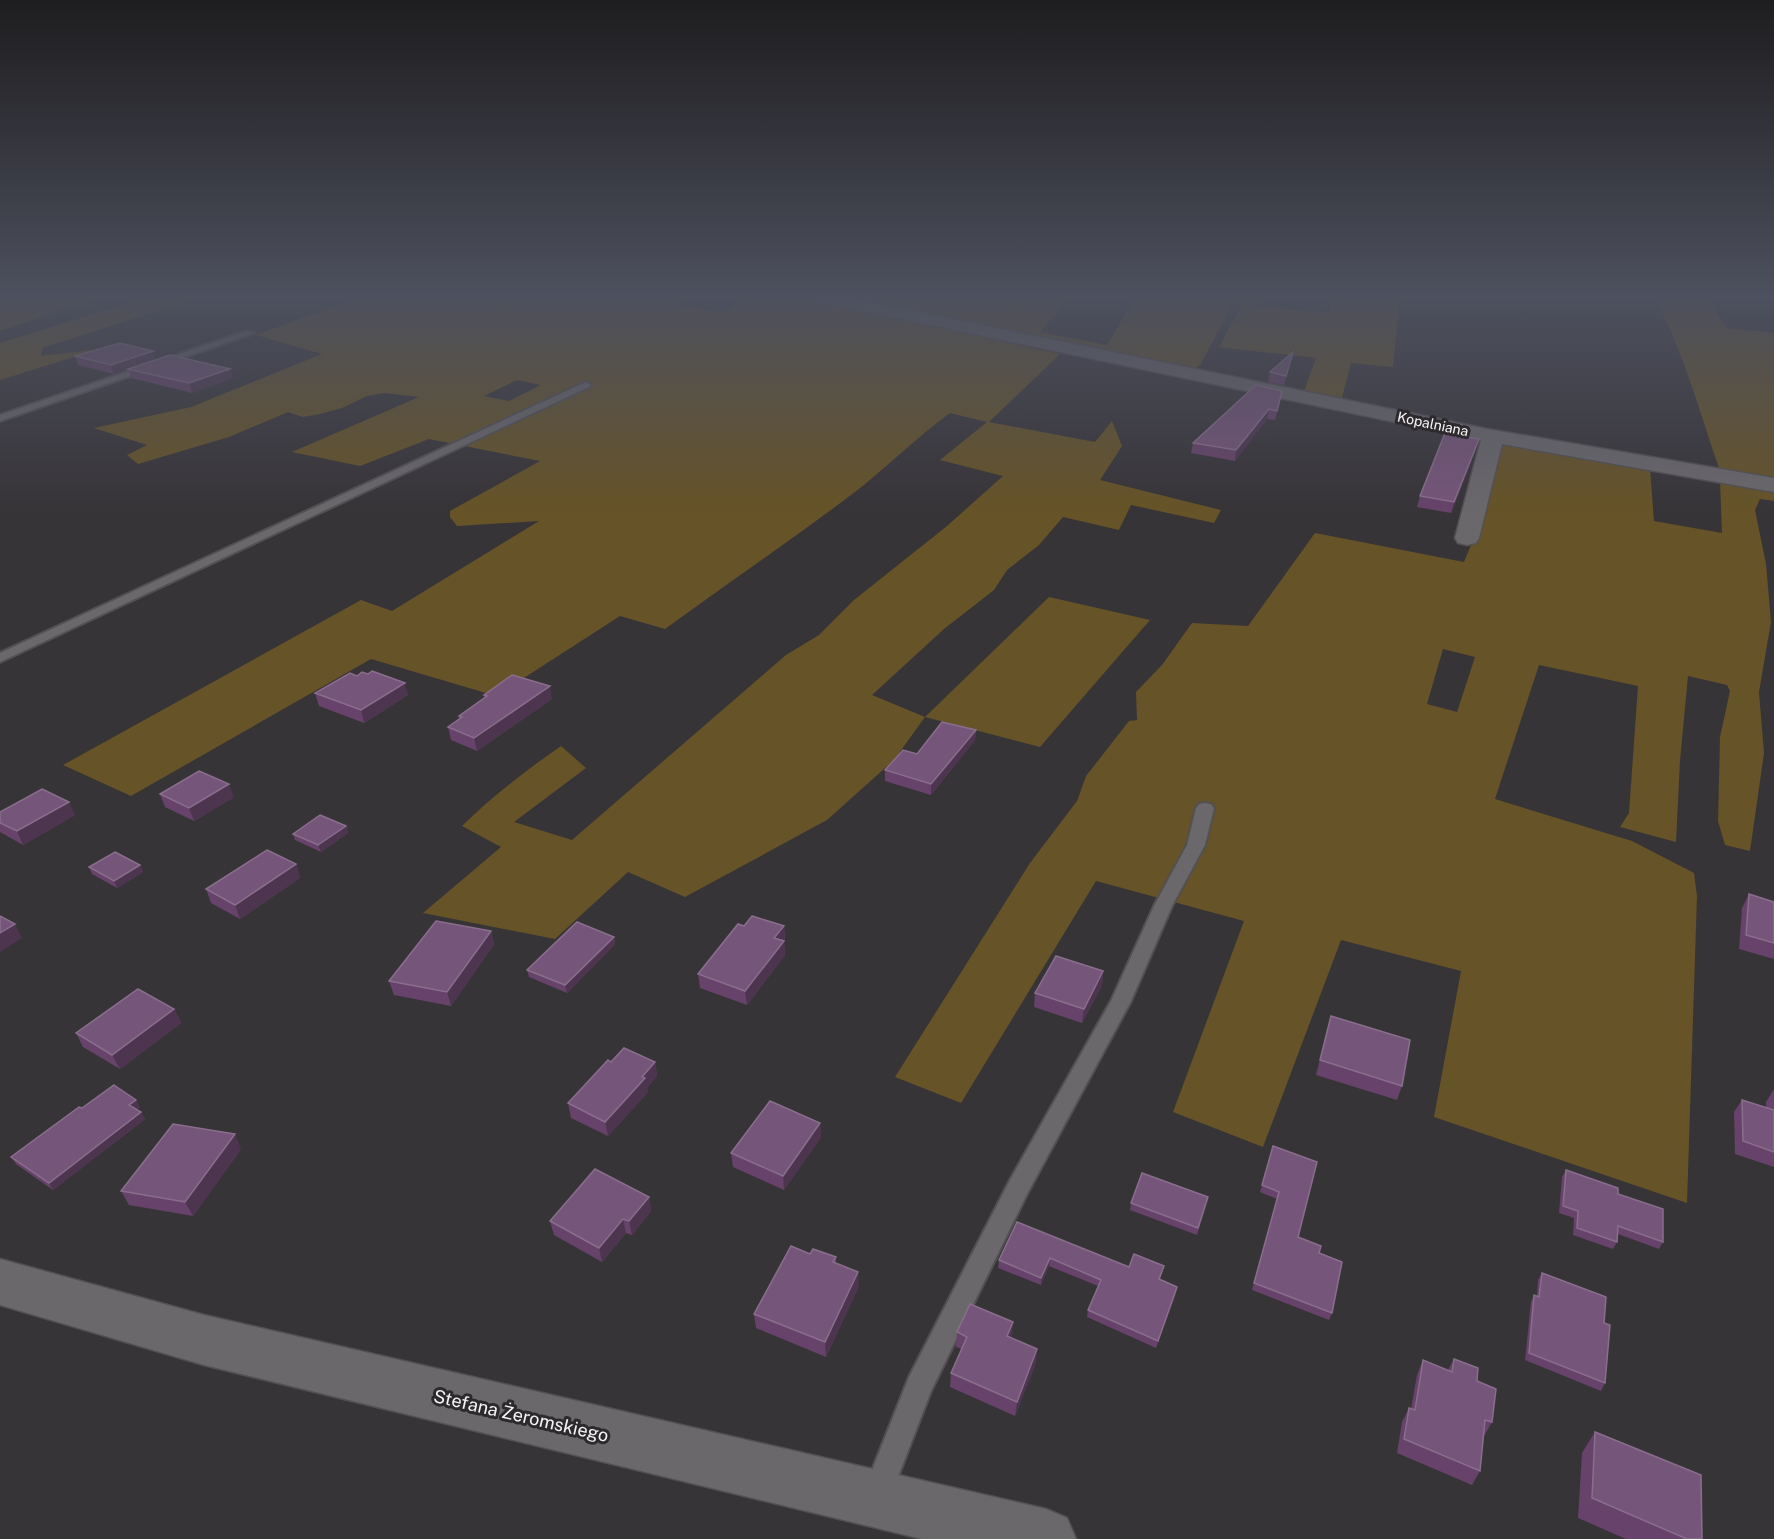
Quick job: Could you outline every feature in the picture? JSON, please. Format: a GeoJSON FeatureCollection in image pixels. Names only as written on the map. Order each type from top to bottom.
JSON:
{"type":"FeatureCollection","features":[{"type":"Feature","properties":{"kind":"street","name":"Kopalniana"},"geometry":{"type":"LineString","coordinates":[[1156,367],[1493,436],[1774,485]]}},
{"type":"Feature","properties":{"kind":"street"},"geometry":{"type":"LineString","coordinates":[[1467,538],[1493,436]]}},
{"type":"Feature","properties":{"kind":"street","name":"Stefana Żeromskiego"},"geometry":{"type":"LineString","coordinates":[[0,1282],[219,1344],[1046,1539]]}},
{"type":"Feature","properties":{"kind":"lane"},"geometry":{"type":"LineString","coordinates":[[0,418],[151,367]]}},
{"type":"Feature","properties":{"kind":"lane"},"geometry":{"type":"LineString","coordinates":[[0,658],[586,385]]}},
{"type":"Feature","properties":{"kind":"lane"},"geometry":{"type":"LineString","coordinates":[[876,1500],[919,1386],[1018,1187],[1121,1001],[1164,906],[1196,845],[1205,808]]}},
{"type":"Feature","properties":{"kind":"shaded area"},"geometry":{"type":"Polygon","coordinates":[[[0,367],[42,367],[0,380],[0,367]]]}},
{"type":"Feature","properties":{"kind":"shaded area"},"geometry":{"type":"Polygon","coordinates":[[[290,367],[1047,367],[989,422],[1095,442],[1112,421],[1122,446],[1100,480],[1221,510],[1214,523],[1131,505],[1119,530],[1063,517],[1039,545],[1007,570],[994,590],[944,629],[872,695],[925,717],[894,760],[827,820],[685,897],[628,872],[555,939],[423,913],[501,847],[462,826],[485,804],[561,746],[586,768],[514,822],[572,840],[786,655],[819,635],[854,600],[947,526],[1003,476],[940,460],[987,422],[950,413],[855,492],[665,629],[620,616],[496,696],[371,659],[131,796],[63,765],[361,600],[392,611],[539,521],[457,526],[450,517],[450,511],[540,461],[429,439],[360,466],[292,452],[419,397],[384,393],[367,396],[342,408],[320,414],[303,417],[288,412],[229,437],[138,464],[127,455],[147,445],[94,428],[191,407],[290,367]],[[517,380],[484,396],[509,401],[541,385],[517,380]]]}},
{"type":"Feature","properties":{"kind":"shaded area"},"geometry":{"type":"Polygon","coordinates":[[[1179,367],[1198,367],[1194,370],[1179,367]]]}},
{"type":"Feature","properties":{"kind":"shaded area"},"geometry":{"type":"Polygon","coordinates":[[[1313,367],[1350,367],[1342,398],[1304,391],[1313,367]]]}},
{"type":"Feature","properties":{"kind":"shaded area"},"geometry":{"type":"Polygon","coordinates":[[[1685,367],[1774,367],[1774,478],[1719,468],[1685,367]]]}},
{"type":"Feature","properties":{"kind":"shaded area"},"geometry":{"type":"Polygon","coordinates":[[[1501,442],[1650,468],[1654,521],[1722,533],[1720,480],[1774,489],[1774,501],[1760,499],[1755,510],[1766,564],[1771,622],[1759,692],[1764,753],[1750,851],[1725,845],[1718,821],[1720,737],[1730,691],[1727,685],[1688,676],[1680,761],[1676,842],[1620,827],[1629,813],[1638,686],[1539,665],[1495,799],[1632,841],[1694,873],[1697,896],[1687,1203],[1434,1117],[1461,971],[1341,940],[1263,1147],[1173,1112],[1244,921],[1096,881],[961,1103],[895,1077],[1030,863],[1077,801],[1086,776],[1129,721],[1137,720],[1136,692],[1162,665],[1192,623],[1248,626],[1315,533],[1464,562],[1482,518],[1501,442]],[[1443,649],[1427,704],[1457,712],[1475,657],[1443,649]]]}},
{"type":"Feature","properties":{"kind":"shaded area"},"geometry":{"type":"Polygon","coordinates":[[[1049,597],[1150,620],[1040,747],[925,717],[1049,597]]]}},
{"type":"Feature","properties":{"kind":"building"},"geometry":{"type":"Polygon","coordinates":[[[135,367],[221,367],[230,369],[189,383],[128,369],[135,367]]]}},
{"type":"Feature","properties":{"kind":"building"},"geometry":{"type":"Polygon","coordinates":[[[1276,367],[1289,367],[1286,376],[1270,372],[1276,367]]]}},
{"type":"Feature","properties":{"kind":"building"},"geometry":{"type":"Polygon","coordinates":[[[1256,385],[1282,391],[1277,411],[1269,409],[1236,450],[1193,443],[1256,385]]]}},
{"type":"Feature","properties":{"kind":"building"},"geometry":{"type":"Polygon","coordinates":[[[1445,433],[1479,439],[1454,502],[1420,496],[1445,433]]]}},
{"type":"Feature","properties":{"kind":"building"},"geometry":{"type":"Polygon","coordinates":[[[372,671],[405,683],[361,710],[315,693],[350,673],[357,676],[362,672],[368,674],[372,671]]]}},
{"type":"Feature","properties":{"kind":"building"},"geometry":{"type":"Polygon","coordinates":[[[512,675],[550,686],[474,738],[448,727],[487,696],[484,695],[512,675]]]}},
{"type":"Feature","properties":{"kind":"building"},"geometry":{"type":"Polygon","coordinates":[[[942,722],[976,730],[931,784],[885,770],[903,750],[917,754],[942,722]]]}},
{"type":"Feature","properties":{"kind":"building"},"geometry":{"type":"Polygon","coordinates":[[[199,771],[229,784],[189,808],[160,794],[199,771]]]}},
{"type":"Feature","properties":{"kind":"building"},"geometry":{"type":"Polygon","coordinates":[[[42,789],[69,802],[17,831],[0,823],[0,812],[42,789]]]}},
{"type":"Feature","properties":{"kind":"building"},"geometry":{"type":"Polygon","coordinates":[[[320,815],[346,826],[318,845],[293,834],[320,815]]]}},
{"type":"Feature","properties":{"kind":"building"},"geometry":{"type":"Polygon","coordinates":[[[267,850],[296,864],[235,905],[206,889],[267,850]]]}},
{"type":"Feature","properties":{"kind":"building"},"geometry":{"type":"Polygon","coordinates":[[[115,852],[140,865],[114,881],[89,867],[115,852]]]}},
{"type":"Feature","properties":{"kind":"building"},"geometry":{"type":"Polygon","coordinates":[[[1749,894],[1774,902],[1774,943],[1746,935],[1749,894]]]}},
{"type":"Feature","properties":{"kind":"building"},"geometry":{"type":"Polygon","coordinates":[[[0,916],[15,924],[0,933],[0,916]]]}},
{"type":"Feature","properties":{"kind":"building"},"geometry":{"type":"Polygon","coordinates":[[[752,916],[784,926],[774,938],[784,941],[745,991],[698,974],[738,924],[744,926],[752,916]]]}},
{"type":"Feature","properties":{"kind":"building"},"geometry":{"type":"Polygon","coordinates":[[[436,921],[491,931],[447,992],[389,981],[436,921]]]}},
{"type":"Feature","properties":{"kind":"building"},"geometry":{"type":"Polygon","coordinates":[[[577,922],[614,937],[565,985],[527,970],[577,922]]]}},
{"type":"Feature","properties":{"kind":"building"},"geometry":{"type":"Polygon","coordinates":[[[1056,956],[1103,971],[1084,1009],[1035,993],[1056,956]]]}},
{"type":"Feature","properties":{"kind":"building"},"geometry":{"type":"Polygon","coordinates":[[[138,989],[174,1009],[112,1055],[76,1033],[138,989]]]}},
{"type":"Feature","properties":{"kind":"building"},"geometry":{"type":"Polygon","coordinates":[[[1331,1016],[1410,1040],[1402,1086],[1320,1060],[1331,1016]]]}},
{"type":"Feature","properties":{"kind":"building"},"geometry":{"type":"Polygon","coordinates":[[[624,1048],[655,1062],[642,1077],[645,1078],[605,1122],[568,1103],[608,1060],[611,1062],[624,1048]]]}},
{"type":"Feature","properties":{"kind":"building"},"geometry":{"type":"Polygon","coordinates":[[[114,1085],[136,1100],[129,1105],[141,1112],[49,1183],[11,1157],[79,1107],[82,1108],[114,1085]]]}},
{"type":"Feature","properties":{"kind":"building"},"geometry":{"type":"Polygon","coordinates":[[[1742,1100],[1774,1110],[1774,1152],[1743,1141],[1742,1100]]]}},
{"type":"Feature","properties":{"kind":"building"},"geometry":{"type":"Polygon","coordinates":[[[770,1101],[820,1123],[783,1176],[731,1153],[770,1101]]]}},
{"type":"Feature","properties":{"kind":"building"},"geometry":{"type":"Polygon","coordinates":[[[173,1124],[235,1134],[185,1202],[121,1191],[173,1124]]]}},
{"type":"Feature","properties":{"kind":"building"},"geometry":{"type":"Polygon","coordinates":[[[1273,1146],[1317,1162],[1298,1237],[1321,1246],[1319,1253],[1342,1262],[1332,1313],[1254,1283],[1279,1192],[1262,1185],[1273,1146]]]}},
{"type":"Feature","properties":{"kind":"building"},"geometry":{"type":"Polygon","coordinates":[[[595,1169],[649,1197],[629,1221],[623,1219],[599,1248],[550,1221],[595,1169]]]}},
{"type":"Feature","properties":{"kind":"building"},"geometry":{"type":"Polygon","coordinates":[[[1566,1170],[1618,1188],[1618,1194],[1663,1209],[1663,1242],[1618,1226],[1617,1242],[1577,1228],[1578,1211],[1563,1206],[1566,1170]]]}},
{"type":"Feature","properties":{"kind":"building"},"geometry":{"type":"Polygon","coordinates":[[[1142,1173],[1208,1197],[1198,1228],[1131,1203],[1142,1173]]]}},
{"type":"Feature","properties":{"kind":"building"},"geometry":{"type":"Polygon","coordinates":[[[1017,1222],[1129,1267],[1134,1254],[1164,1266],[1159,1279],[1177,1287],[1158,1341],[1088,1310],[1101,1280],[1050,1258],[1041,1278],[999,1260],[1017,1222]]]}},
{"type":"Feature","properties":{"kind":"building"},"geometry":{"type":"Polygon","coordinates":[[[791,1246],[810,1254],[813,1249],[836,1257],[833,1262],[858,1272],[825,1342],[754,1314],[791,1246]]]}},
{"type":"Feature","properties":{"kind":"building"},"geometry":{"type":"Polygon","coordinates":[[[1542,1273],[1606,1297],[1604,1323],[1610,1325],[1605,1383],[1529,1353],[1534,1295],[1539,1297],[1542,1273]]]}},
{"type":"Feature","properties":{"kind":"building"},"geometry":{"type":"Polygon","coordinates":[[[970,1304],[1013,1322],[1007,1336],[1037,1349],[1017,1402],[951,1373],[967,1337],[957,1332],[970,1304]]]}},
{"type":"Feature","properties":{"kind":"building"},"geometry":{"type":"Polygon","coordinates":[[[1454,1359],[1478,1368],[1477,1381],[1496,1389],[1492,1422],[1485,1420],[1480,1471],[1404,1439],[1409,1408],[1415,1410],[1423,1360],[1452,1372],[1454,1359]]]}},
{"type":"Feature","properties":{"kind":"building"},"geometry":{"type":"Polygon","coordinates":[[[1595,1432],[1701,1475],[1702,1539],[1687,1539],[1592,1498],[1595,1432]]]}}]}
